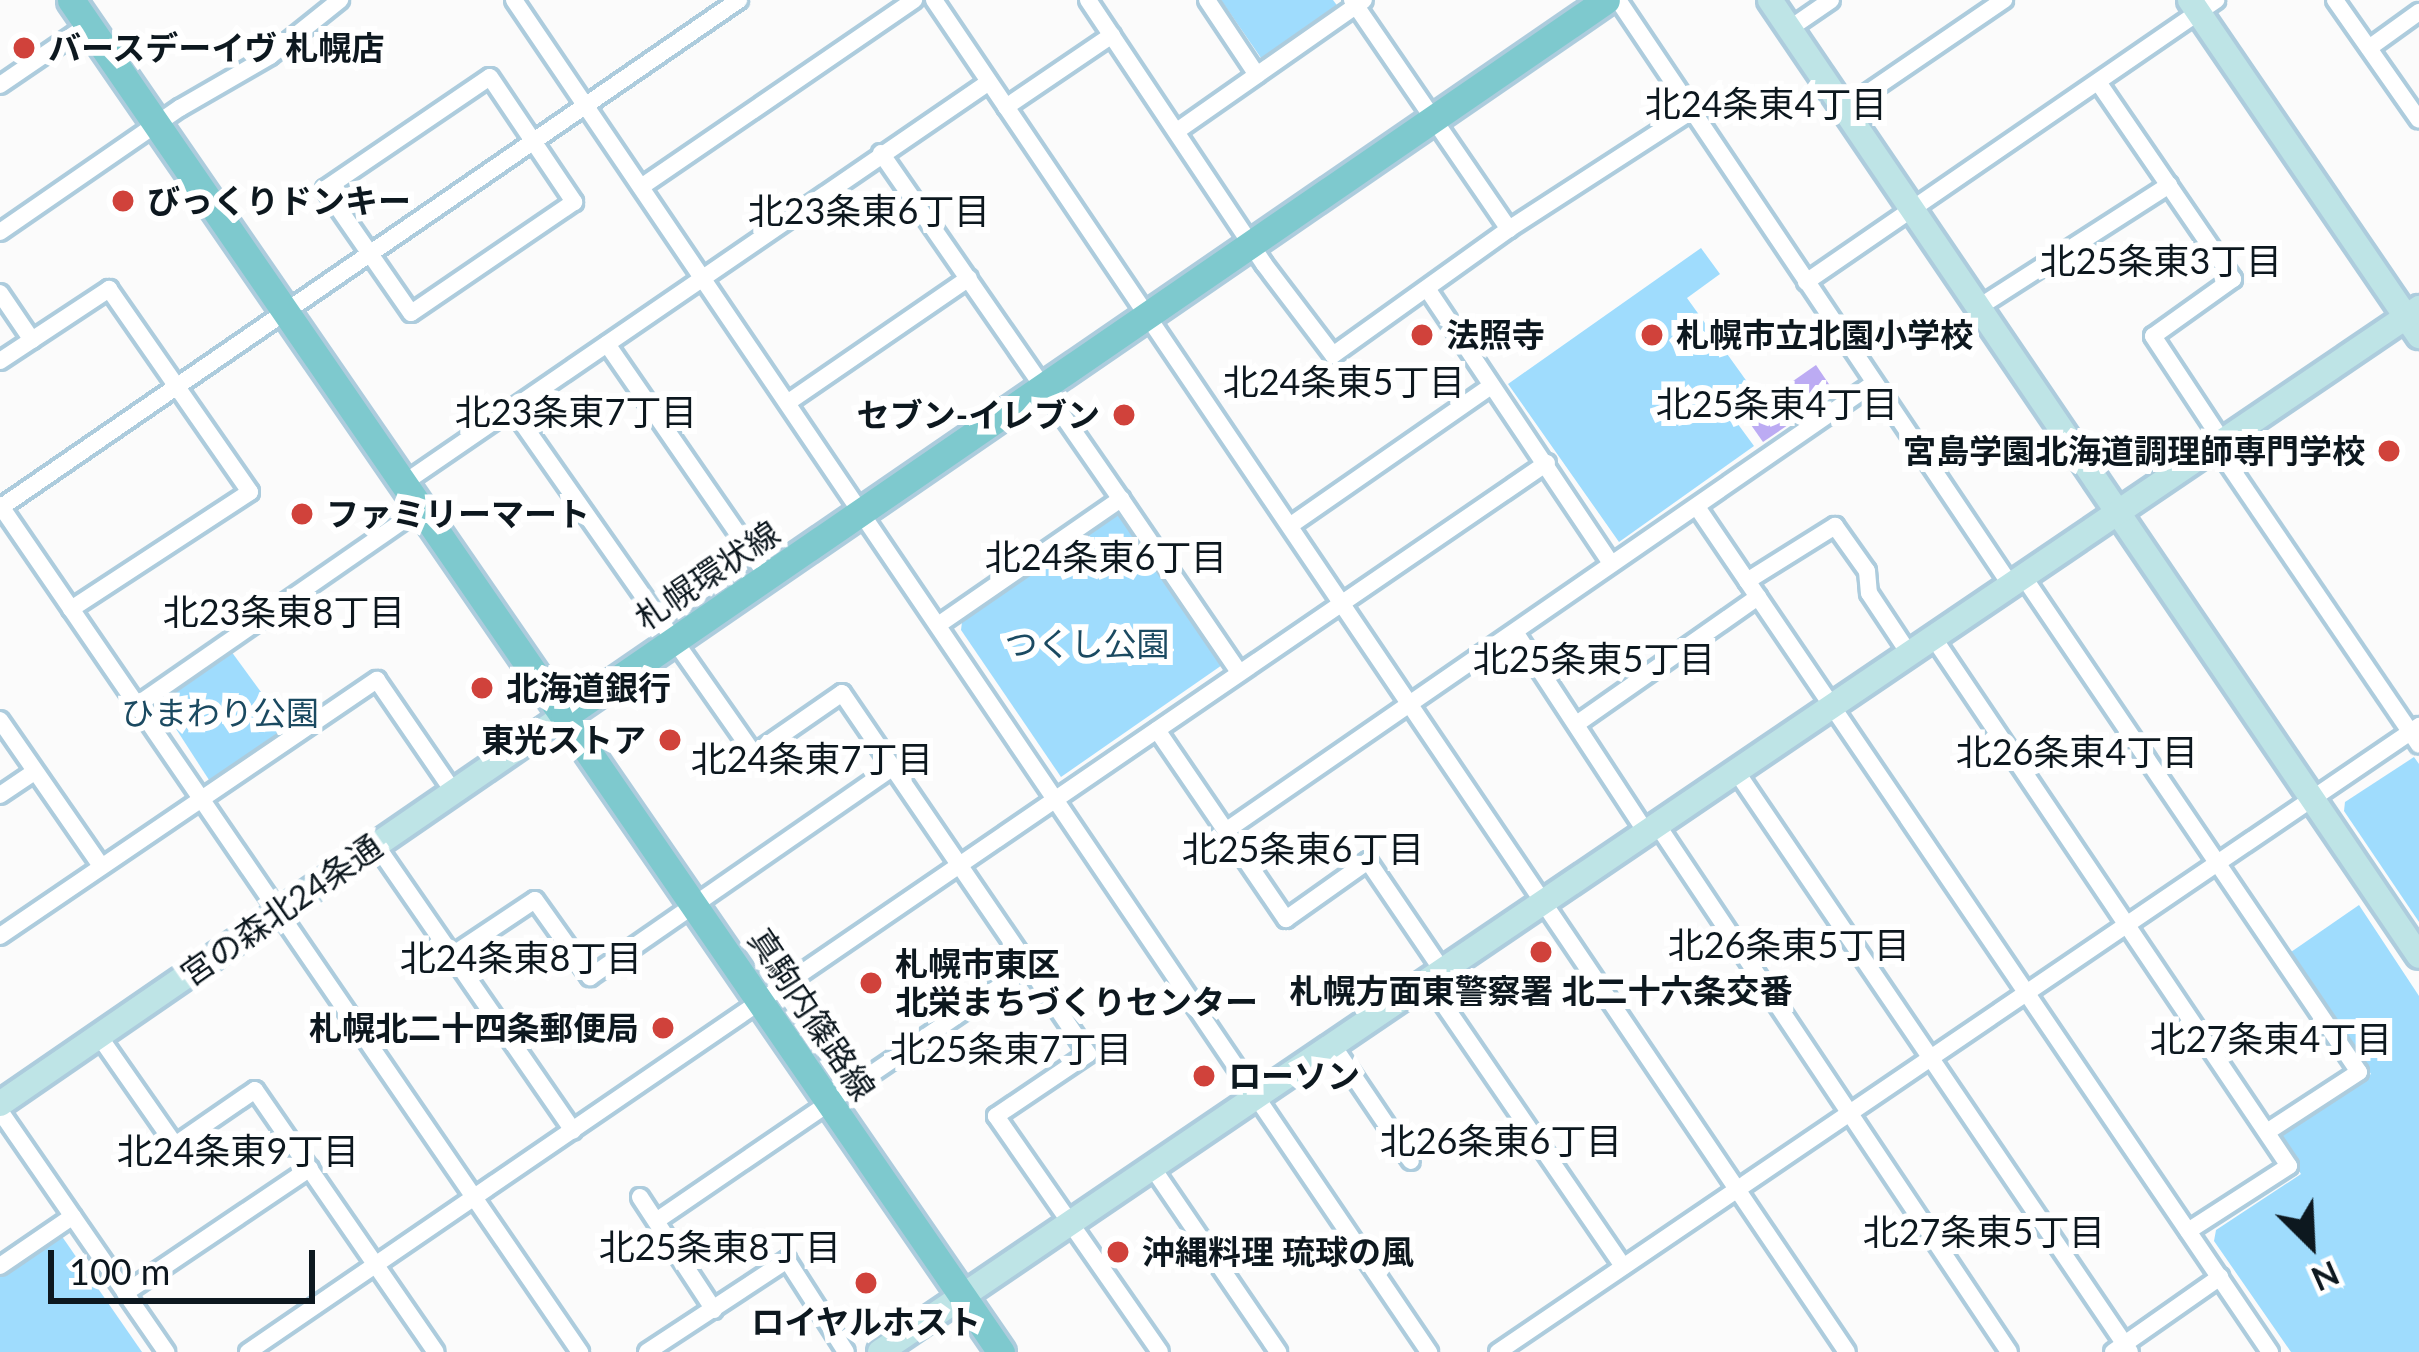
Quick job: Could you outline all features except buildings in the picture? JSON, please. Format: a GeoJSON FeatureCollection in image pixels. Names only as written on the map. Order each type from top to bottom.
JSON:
{"type":"FeatureCollection","features":[{"type":"Feature","properties":{"kind":"main road"},"geometry":{"type":"LineString","coordinates":[[71,0],[564,716]]}},
{"type":"Feature","properties":{"kind":"main road","name":"札幌環状線"},"geometry":{"type":"LineString","coordinates":[[564,716],[1606,0]]}},
{"type":"Feature","properties":{"kind":"main road","name":"真駒内篠路線"},"geometry":{"type":"LineString","coordinates":[[564,716],[1001,1352]]}},
{"type":"Feature","properties":{"kind":"street"},"geometry":{"type":"LineString","coordinates":[[0,232],[270,56],[340,0]]}},
{"type":"Feature","properties":{"kind":"street"},"geometry":{"type":"LineString","coordinates":[[514,0],[941,623],[1429,1352]]}},
{"type":"Feature","properties":{"kind":"street"},"geometry":{"type":"LineString","coordinates":[[580,1352],[0,506],[739,0]]}},
{"type":"Feature","properties":{"kind":"street"},"geometry":{"type":"LineString","coordinates":[[641,187],[914,0]]}},
{"type":"Feature","properties":{"kind":"street"},"geometry":{"type":"LineString","coordinates":[[934,0],[1847,1352]]}},
{"type":"Feature","properties":{"kind":"street"},"geometry":{"type":"LineString","coordinates":[[1088,0],[1251,245],[1334,355],[1509,229],[1693,110]]}},
{"type":"Feature","properties":{"kind":"street"},"geometry":{"type":"LineString","coordinates":[[1207,0],[1258,75]]}},
{"type":"Feature","properties":{"kind":"street"},"geometry":{"type":"LineString","coordinates":[[1618,0],[1874,383],[2359,1072],[2267,1132]]}},
{"type":"Feature","properties":{"kind":"street"},"geometry":{"type":"LineString","coordinates":[[1770,0],[2419,956]]}},
{"type":"Feature","properties":{"kind":"street"},"geometry":{"type":"LineString","coordinates":[[1789,29],[1831,0]]}},
{"type":"Feature","properties":{"kind":"street"},"geometry":{"type":"LineString","coordinates":[[1844,109],[2004,0]]}},
{"type":"Feature","properties":{"kind":"street"},"geometry":{"type":"LineString","coordinates":[[2335,0],[2419,120]]}},
{"type":"Feature","properties":{"kind":"street"},"geometry":{"type":"LineString","coordinates":[[1178,131],[1357,2],[1509,229]]}},
{"type":"Feature","properties":{"kind":"street"},"geometry":{"type":"LineString","coordinates":[[880,1352],[1434,975],[1738,775],[2016,580],[2415,320],[2202,4],[2098,82],[1806,282]]}},
{"type":"Feature","properties":{"kind":"street"},"geometry":{"type":"LineString","coordinates":[[2368,48],[2419,12]]}},
{"type":"Feature","properties":{"kind":"street"},"geometry":{"type":"LineString","coordinates":[[0,85],[88,25]]}},
{"type":"Feature","properties":{"kind":"street"},"geometry":{"type":"LineString","coordinates":[[1006,107],[1112,35]]}},
{"type":"Feature","properties":{"kind":"street"},"geometry":{"type":"LineString","coordinates":[[490,77],[574,202],[410,313],[370,255],[325,189],[490,77]]}},
{"type":"Feature","properties":{"kind":"street"},"geometry":{"type":"LineString","coordinates":[[404,484],[989,82]]}},
{"type":"Feature","properties":{"kind":"street"},"geometry":{"type":"LineString","coordinates":[[1498,1352],[2123,926],[2416,734],[2220,444],[2153,336],[2233,279],[2098,82]]}},
{"type":"Feature","properties":{"kind":"street"},"geometry":{"type":"LineString","coordinates":[[881,153],[1240,672]]}},
{"type":"Feature","properties":{"kind":"street"},"geometry":{"type":"LineString","coordinates":[[1979,307],[2169,185]]}},
{"type":"Feature","properties":{"kind":"street"},"geometry":{"type":"LineString","coordinates":[[790,401],[969,278]]}},
{"type":"Feature","properties":{"kind":"street"},"geometry":{"type":"LineString","coordinates":[[0,361],[109,289],[250,492],[71,609]]}},
{"type":"Feature","properties":{"kind":"street"},"geometry":{"type":"LineString","coordinates":[[1428,290],[1611,563]]}},
{"type":"Feature","properties":{"kind":"street"},"geometry":{"type":"LineString","coordinates":[[0,293],[32,340]]}},
{"type":"Feature","properties":{"kind":"street"},"geometry":{"type":"LineString","coordinates":[[607,344],[767,577]]}},
{"type":"Feature","properties":{"kind":"street"},"geometry":{"type":"LineString","coordinates":[[1226,830],[1874,383]]}},
{"type":"Feature","properties":{"kind":"street"},"geometry":{"type":"LineString","coordinates":[[1291,525],[1491,386]]}},
{"type":"Feature","properties":{"kind":"street"},"geometry":{"type":"LineString","coordinates":[[513,410],[754,754],[842,693],[1088,1054],[996,1116],[1160,1352]]}},
{"type":"Feature","properties":{"kind":"street"},"geometry":{"type":"LineString","coordinates":[[248,1352],[1547,463]]}},
{"type":"Feature","properties":{"kind":"street"},"geometry":{"type":"LineString","coordinates":[[941,623],[1121,499]]}},
{"type":"Feature","properties":{"kind":"street"},"geometry":{"type":"LineString","coordinates":[[1697,507],[2270,1352]]}},
{"type":"Feature","properties":{"kind":"street"},"geometry":{"type":"LineString","coordinates":[[136,705],[421,508]]}},
{"type":"Feature","properties":{"kind":"street"},"geometry":{"type":"LineString","coordinates":[[1578,723],[1835,526],[1867,571],[1869,593],[1910,655]]}},
{"type":"Feature","properties":{"kind":"street"},"geometry":{"type":"LineString","coordinates":[[1515,632],[2009,1352]]}},
{"type":"Feature","properties":{"kind":"street"},"geometry":{"type":"LineString","coordinates":[[1934,640],[2289,1166],[2188,1231]]}},
{"type":"Feature","properties":{"kind":"street"},"geometry":{"type":"LineString","coordinates":[[0,936],[377,680],[453,791]]}},
{"type":"Feature","properties":{"kind":"street","name":"宮の森北24条通"},"geometry":{"type":"LineString","coordinates":[[0,1108],[564,716]]}},
{"type":"Feature","properties":{"kind":"street"},"geometry":{"type":"LineString","coordinates":[[0,720],[100,866]]}},
{"type":"Feature","properties":{"kind":"street"},"geometry":{"type":"LineString","coordinates":[[1157,730],[1286,919],[1368,861],[1434,975],[1623,1266]]}},
{"type":"Feature","properties":{"kind":"street"},"geometry":{"type":"LineString","coordinates":[[454,954],[535,900],[590,977],[892,767]]}},
{"type":"Feature","properties":{"kind":"street"},"geometry":{"type":"LineString","coordinates":[[0,795],[34,772]]}},
{"type":"Feature","properties":{"kind":"street"},"geometry":{"type":"LineString","coordinates":[[1738,775],[2122,1350],[2220,1277]]}},
{"type":"Feature","properties":{"kind":"street"},"geometry":{"type":"LineString","coordinates":[[376,845],[573,1131]]}},
{"type":"Feature","properties":{"kind":"street"},"geometry":{"type":"LineString","coordinates":[[656,1221],[1028,967]]}},
{"type":"Feature","properties":{"kind":"street"},"geometry":{"type":"LineString","coordinates":[[99,1036],[175,1144],[254,1090],[436,1352]]}},
{"type":"Feature","properties":{"kind":"street"},"geometry":{"type":"LineString","coordinates":[[1332,1044],[1411,1161]]}},
{"type":"Feature","properties":{"kind":"street"},"geometry":{"type":"LineString","coordinates":[[0,1108],[166,1352]]}},
{"type":"Feature","properties":{"kind":"street"},"geometry":{"type":"LineString","coordinates":[[1151,1167],[1278,1352]]}},
{"type":"Feature","properties":{"kind":"street"},"geometry":{"type":"LineString","coordinates":[[125,1293],[310,1168]]}},
{"type":"Feature","properties":{"kind":"street"},"geometry":{"type":"LineString","coordinates":[[640,1197],[714,1310]]}},
{"type":"Feature","properties":{"kind":"street"},"geometry":{"type":"LineString","coordinates":[[0,1267],[73,1216]]}},
{"type":"Feature","properties":{"kind":"street"},"geometry":{"type":"LineString","coordinates":[[647,1352],[787,1260],[846,1352]]}},
{"type":"Feature","properties":{"kind":"green space"},"geometry":{"type":"Polygon","coordinates":[[[1221,0],[1333,0],[1339,8],[1270,59],[1261,58],[1221,0]]]}},
{"type":"Feature","properties":{"kind":"green space"},"geometry":{"type":"Polygon","coordinates":[[[1701,248],[1720,274],[1687,298],[1758,397],[1732,416],[1754,446],[1619,542],[1508,384],[1701,248]]]}},
{"type":"Feature","properties":{"kind":"green space","name":"つくし公園"},"geometry":{"type":"Polygon","coordinates":[[[1119,507],[1225,663],[1061,777],[961,630],[963,614],[1119,507]]]}},
{"type":"Feature","properties":{"kind":"green space","name":"ひまわり公園"},"geometry":{"type":"Polygon","coordinates":[[[231,651],[291,733],[211,783],[158,701],[231,651]]]}},
{"type":"Feature","properties":{"kind":"green space"},"geometry":{"type":"Polygon","coordinates":[[[2414,757],[2419,764],[2419,922],[2344,811],[2345,802],[2414,757]]]}},
{"type":"Feature","properties":{"kind":"green space"},"geometry":{"type":"Polygon","coordinates":[[[2359,905],[2419,996],[2419,1352],[2291,1352],[2214,1241],[2216,1230],[2301,1174],[2280,1143],[2282,1133],[2371,1074],[2291,952],[2359,905]]]}},
{"type":"Feature","properties":{"kind":"green space"},"geometry":{"type":"Polygon","coordinates":[[[61,1235],[142,1352],[0,1352],[0,1276],[61,1235]]]}},
{"type":"Feature","properties":{"kind":"shaded area"},"geometry":{"type":"Polygon","coordinates":[[[1816,365],[1835,393],[1763,442],[1744,415],[1816,365]]]}},
{"type":"Feature","properties":{"kind":"place","name":"バースデーイヴ 札幌店"},"geometry":{"type":"Point","coordinates":[24,48]}},
{"type":"Feature","properties":{"kind":"place","name":"びっくりドンキー"},"geometry":{"type":"Point","coordinates":[123,201]}},
{"type":"Feature","properties":{"kind":"place","name":"法照寺"},"geometry":{"type":"Point","coordinates":[1422,335]}},
{"type":"Feature","properties":{"kind":"place","name":"札幌市立北園小学校"},"geometry":{"type":"Point","coordinates":[1652,335]}},
{"type":"Feature","properties":{"kind":"place","name":"セブン-イレブン"},"geometry":{"type":"Point","coordinates":[1124,415]}},
{"type":"Feature","properties":{"kind":"place","name":"宮島学園北海道調理師専門学校"},"geometry":{"type":"Point","coordinates":[2389,451]}},
{"type":"Feature","properties":{"kind":"place","name":"ファミリーマート"},"geometry":{"type":"Point","coordinates":[302,514]}},
{"type":"Feature","properties":{"kind":"place","name":"北海道銀行"},"geometry":{"type":"Point","coordinates":[482,688]}},
{"type":"Feature","properties":{"kind":"place","name":"東光ストア"},"geometry":{"type":"Point","coordinates":[670,740]}},
{"type":"Feature","properties":{"kind":"place","name":"札幌方面東警察署 北二十六条交番"},"geometry":{"type":"Point","coordinates":[1541,952]}},
{"type":"Feature","properties":{"kind":"place","name":"札幌市東区 北栄まちづくりセンター"},"geometry":{"type":"Point","coordinates":[871,983]}},
{"type":"Feature","properties":{"kind":"place","name":"札幌北二十四条郵便局"},"geometry":{"type":"Point","coordinates":[663,1028]}},
{"type":"Feature","properties":{"kind":"place","name":"ローソン"},"geometry":{"type":"Point","coordinates":[1204,1076]}},
{"type":"Feature","properties":{"kind":"place","name":"沖縄料理 琉球の風"},"geometry":{"type":"Point","coordinates":[1118,1252]}},
{"type":"Feature","properties":{"kind":"place","name":"ロイヤルホスト"},"geometry":{"type":"Point","coordinates":[866,1283]}},
{"type":"Feature","properties":{"kind":"district","name":"北24条東4丁目"},"geometry":{"type":"Point","coordinates":[1766,104]}},
{"type":"Feature","properties":{"kind":"district","name":"北23条東6丁目"},"geometry":{"type":"Point","coordinates":[869,211]}},
{"type":"Feature","properties":{"kind":"district","name":"北25条東3丁目"},"geometry":{"type":"Point","coordinates":[2161,261]}},
{"type":"Feature","properties":{"kind":"district","name":"北24条東5丁目"},"geometry":{"type":"Point","coordinates":[1344,382]}},
{"type":"Feature","properties":{"kind":"district","name":"北25条東4丁目"},"geometry":{"type":"Point","coordinates":[1777,404]}},
{"type":"Feature","properties":{"kind":"district","name":"北23条東7丁目"},"geometry":{"type":"Point","coordinates":[576,412]}},
{"type":"Feature","properties":{"kind":"district","name":"北24条東6丁目"},"geometry":{"type":"Point","coordinates":[1106,557]}},
{"type":"Feature","properties":{"kind":"district","name":"北23条東8丁目"},"geometry":{"type":"Point","coordinates":[284,612]}},
{"type":"Feature","properties":{"kind":"district","name":"北25条東5丁目"},"geometry":{"type":"Point","coordinates":[1594,659]}},
{"type":"Feature","properties":{"kind":"district","name":"北26条東4丁目"},"geometry":{"type":"Point","coordinates":[2077,752]}},
{"type":"Feature","properties":{"kind":"district","name":"北24条東7丁目"},"geometry":{"type":"Point","coordinates":[812,759]}},
{"type":"Feature","properties":{"kind":"district","name":"北25条東6丁目"},"geometry":{"type":"Point","coordinates":[1303,849]}},
{"type":"Feature","properties":{"kind":"district","name":"北26条東5丁目"},"geometry":{"type":"Point","coordinates":[1789,945]}},
{"type":"Feature","properties":{"kind":"district","name":"北24条東8丁目"},"geometry":{"type":"Point","coordinates":[521,958]}},
{"type":"Feature","properties":{"kind":"district","name":"北27条東4丁目"},"geometry":{"type":"Point","coordinates":[2271,1039]}},
{"type":"Feature","properties":{"kind":"district","name":"北25条東7丁目"},"geometry":{"type":"Point","coordinates":[1011,1049]}},
{"type":"Feature","properties":{"kind":"district","name":"北26条東6丁目"},"geometry":{"type":"Point","coordinates":[1501,1141]}},
{"type":"Feature","properties":{"kind":"district","name":"北24条東9丁目"},"geometry":{"type":"Point","coordinates":[238,1151]}},
{"type":"Feature","properties":{"kind":"district","name":"北27条東5丁目"},"geometry":{"type":"Point","coordinates":[1984,1232]}},
{"type":"Feature","properties":{"kind":"district","name":"北25条東8丁目"},"geometry":{"type":"Point","coordinates":[720,1247]}}]}
